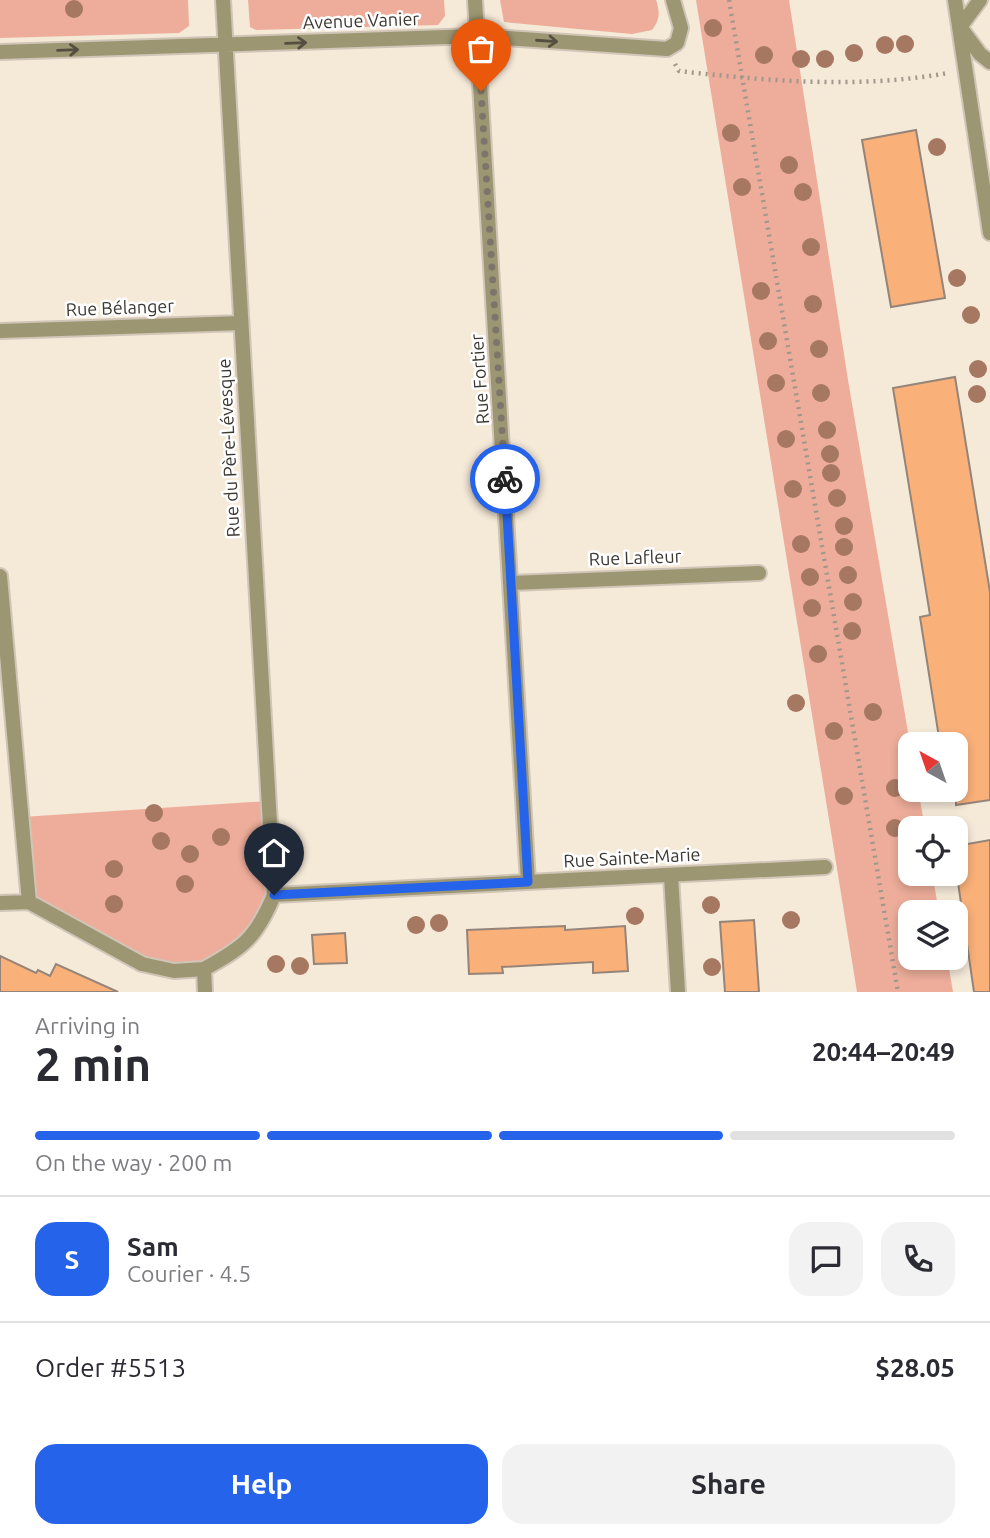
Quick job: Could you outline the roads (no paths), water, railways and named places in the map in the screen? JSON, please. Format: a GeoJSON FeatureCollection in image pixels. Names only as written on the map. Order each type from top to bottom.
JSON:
{"type":"FeatureCollection","features":[{"type":"Feature","properties":{"kind":"street","name":"Rue du Père-Lévesque"},"geometry":{"type":"LineString","coordinates":[[223,0],[274,895]]}},
{"type":"Feature","properties":{"kind":"street","name":"Rue Fortier"},"geometry":{"type":"LineString","coordinates":[[475,0],[528,882]]}},
{"type":"Feature","properties":{"kind":"street","name":"Avenue Vanier"},"geometry":{"type":"LineString","coordinates":[[0,52],[477,36],[667,49],[677,43],[681,28],[674,0]]}},
{"type":"Feature","properties":{"kind":"street"},"geometry":{"type":"LineString","coordinates":[[955,0],[990,233]]}},
{"type":"Feature","properties":{"kind":"street"},"geometry":{"type":"LineString","coordinates":[[960,27],[980,0]]}},
{"type":"Feature","properties":{"kind":"street"},"geometry":{"type":"LineString","coordinates":[[960,27],[980,54],[990,61]]}},
{"type":"Feature","properties":{"kind":"street","name":"Rue Bélanger"},"geometry":{"type":"LineString","coordinates":[[0,331],[241,323]]}},
{"type":"Feature","properties":{"kind":"street","name":"Rue Lafleur"},"geometry":{"type":"LineString","coordinates":[[512,583],[759,573]]}},
{"type":"Feature","properties":{"kind":"street"},"geometry":{"type":"LineString","coordinates":[[0,576],[29,902]]}},
{"type":"Feature","properties":{"kind":"street","name":"Rue Sainte-Marie"},"geometry":{"type":"LineString","coordinates":[[274,895],[825,867]]}},
{"type":"Feature","properties":{"kind":"street"},"geometry":{"type":"LineString","coordinates":[[671,876],[678,992]]}},
{"type":"Feature","properties":{"kind":"street"},"geometry":{"type":"LineString","coordinates":[[0,903],[29,902],[142,964],[174,971],[204,969],[233,953],[260,929],[274,895]]}},
{"type":"Feature","properties":{"kind":"street"},"geometry":{"type":"LineString","coordinates":[[204,969],[205,992]]}}]}
